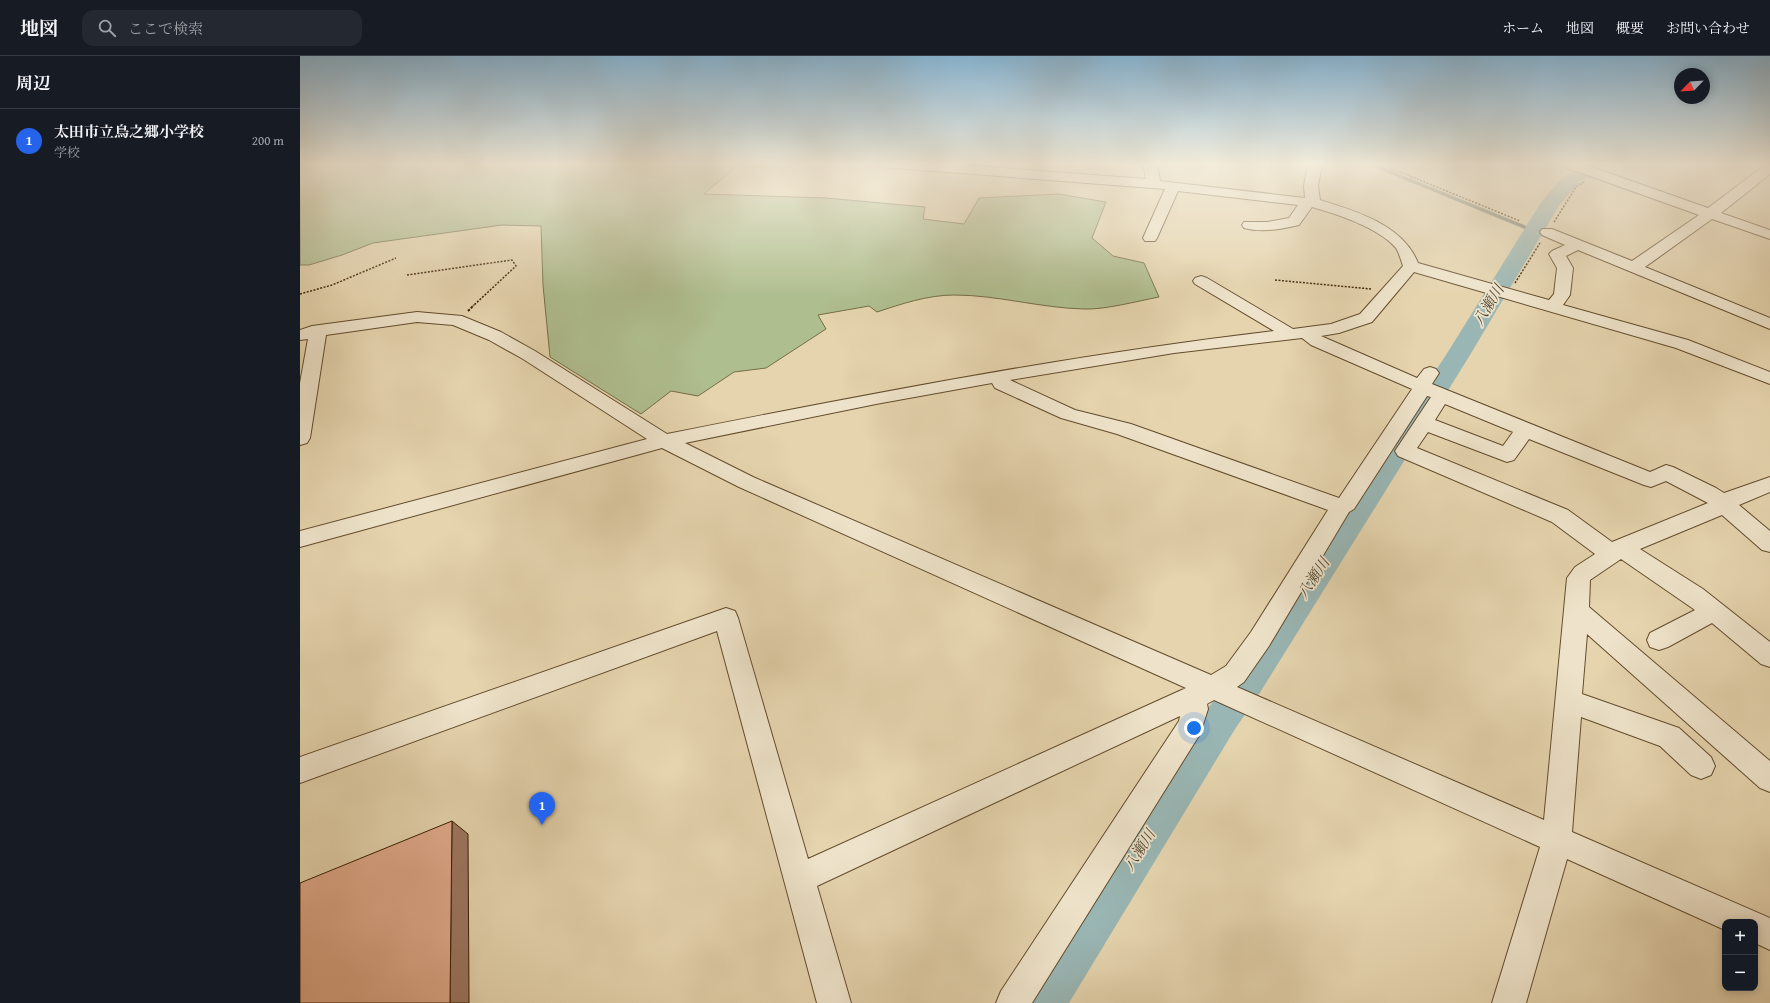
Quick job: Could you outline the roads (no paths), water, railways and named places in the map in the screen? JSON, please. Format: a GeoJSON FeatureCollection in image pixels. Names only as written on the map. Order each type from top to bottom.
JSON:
{"type":"FeatureCollection","features":[{"type":"Feature","properties":{"kind":"street"},"geometry":{"type":"LineString","coordinates":[[1150,238],[1164,207]]}},
{"type":"Feature","properties":{"kind":"street"},"geometry":{"type":"LineString","coordinates":[[1249,224],[1267,226],[1294,222],[1307,207]]}},
{"type":"Feature","properties":{"kind":"street"},"geometry":{"type":"LineString","coordinates":[[1325,207],[1364,222],[1392,237],[1403,247],[1411,266]]}},
{"type":"Feature","properties":{"kind":"street"},"geometry":{"type":"LineString","coordinates":[[1691,207],[1770,235]]}},
{"type":"Feature","properties":{"kind":"street"},"geometry":{"type":"LineString","coordinates":[[1633,268],[1719,207]]}},
{"type":"Feature","properties":{"kind":"street"},"geometry":{"type":"LineString","coordinates":[[1547,232],[1770,324]]}},
{"type":"Feature","properties":{"kind":"street"},"geometry":{"type":"LineString","coordinates":[[1553,306],[1562,295],[1565,268],[1557,254],[1578,245]]}},
{"type":"Feature","properties":{"kind":"street"},"geometry":{"type":"LineString","coordinates":[[1411,266],[1682,344],[1770,378]]}},
{"type":"Feature","properties":{"kind":"street"},"geometry":{"type":"LineString","coordinates":[[300,539],[664,441],[876,398],[996,377],[1174,348],[1333,329],[1359,322],[1366,318],[1411,266]]}},
{"type":"Feature","properties":{"kind":"street"},"geometry":{"type":"LineString","coordinates":[[1201,281],[1283,329],[1431,387],[1525,430],[1651,480],[1666,472],[1709,493],[1770,544]]}},
{"type":"Feature","properties":{"kind":"street"},"geometry":{"type":"LineString","coordinates":[[300,335],[318,330],[417,317],[456,320],[489,333],[529,355],[664,441],[746,482],[1210,693],[1253,704],[1557,841],[1736,919]]}},
{"type":"Feature","properties":{"kind":"street"},"geometry":{"type":"LineString","coordinates":[[300,438],[318,330]]}},
{"type":"Feature","properties":{"kind":"street"},"geometry":{"type":"LineString","coordinates":[[996,377],[1002,384],[1068,414],[1124,428],[1341,507]]}},
{"type":"Feature","properties":{"kind":"street"},"geometry":{"type":"LineString","coordinates":[[1431,387],[1424,423],[1405,452],[1560,516],[1695,596],[1770,656]]}},
{"type":"Feature","properties":{"kind":"street"},"geometry":{"type":"LineString","coordinates":[[1013,1003],[1191,726],[1195,709],[1210,693],[1235,674],[1256,645],[1341,507],[1346,504],[1421,390],[1431,387]]}},
{"type":"Feature","properties":{"kind":"street"},"geometry":{"type":"LineString","coordinates":[[1424,423],[1507,455],[1525,430]]}},
{"type":"Feature","properties":{"kind":"street"},"geometry":{"type":"LineString","coordinates":[[1509,1003],[1557,841],[1570,701],[1579,578],[1583,573],[1617,551],[1725,505],[1734,497],[1770,484]]}},
{"type":"Feature","properties":{"kind":"street"},"geometry":{"type":"LineString","coordinates":[[1577,611],[1770,779]]}},
{"type":"Feature","properties":{"kind":"street"},"geometry":{"type":"LineString","coordinates":[[1658,640],[1714,611]]}},
{"type":"Feature","properties":{"kind":"street"},"geometry":{"type":"LineString","coordinates":[[300,770],[726,618],[834,1003]]}},
{"type":"Feature","properties":{"kind":"street"},"geometry":{"type":"LineString","coordinates":[[798,879],[1210,693]]}},
{"type":"Feature","properties":{"kind":"street"},"geometry":{"type":"LineString","coordinates":[[1570,701],[1669,737],[1701,766]]}},
{"type":"Feature","properties":{"kind":"street"},"geometry":{"type":"LineString","coordinates":[[1758,928],[1770,934]]}},
{"type":"Feature","properties":{"kind":"waterway"},"geometry":{"type":"LineString","coordinates":[[1476,207],[1534,231]]}},
{"type":"Feature","properties":{"kind":"waterway","name":"八瀬川"},"geometry":{"type":"LineString","coordinates":[[1043,1003],[1222,718],[1249,680],[1458,355],[1548,207]]}},
{"type":"Feature","properties":{"kind":"place","name":"太田市立鳥之郷小学校"},"geometry":{"type":"Point","coordinates":[542,825]}}]}
